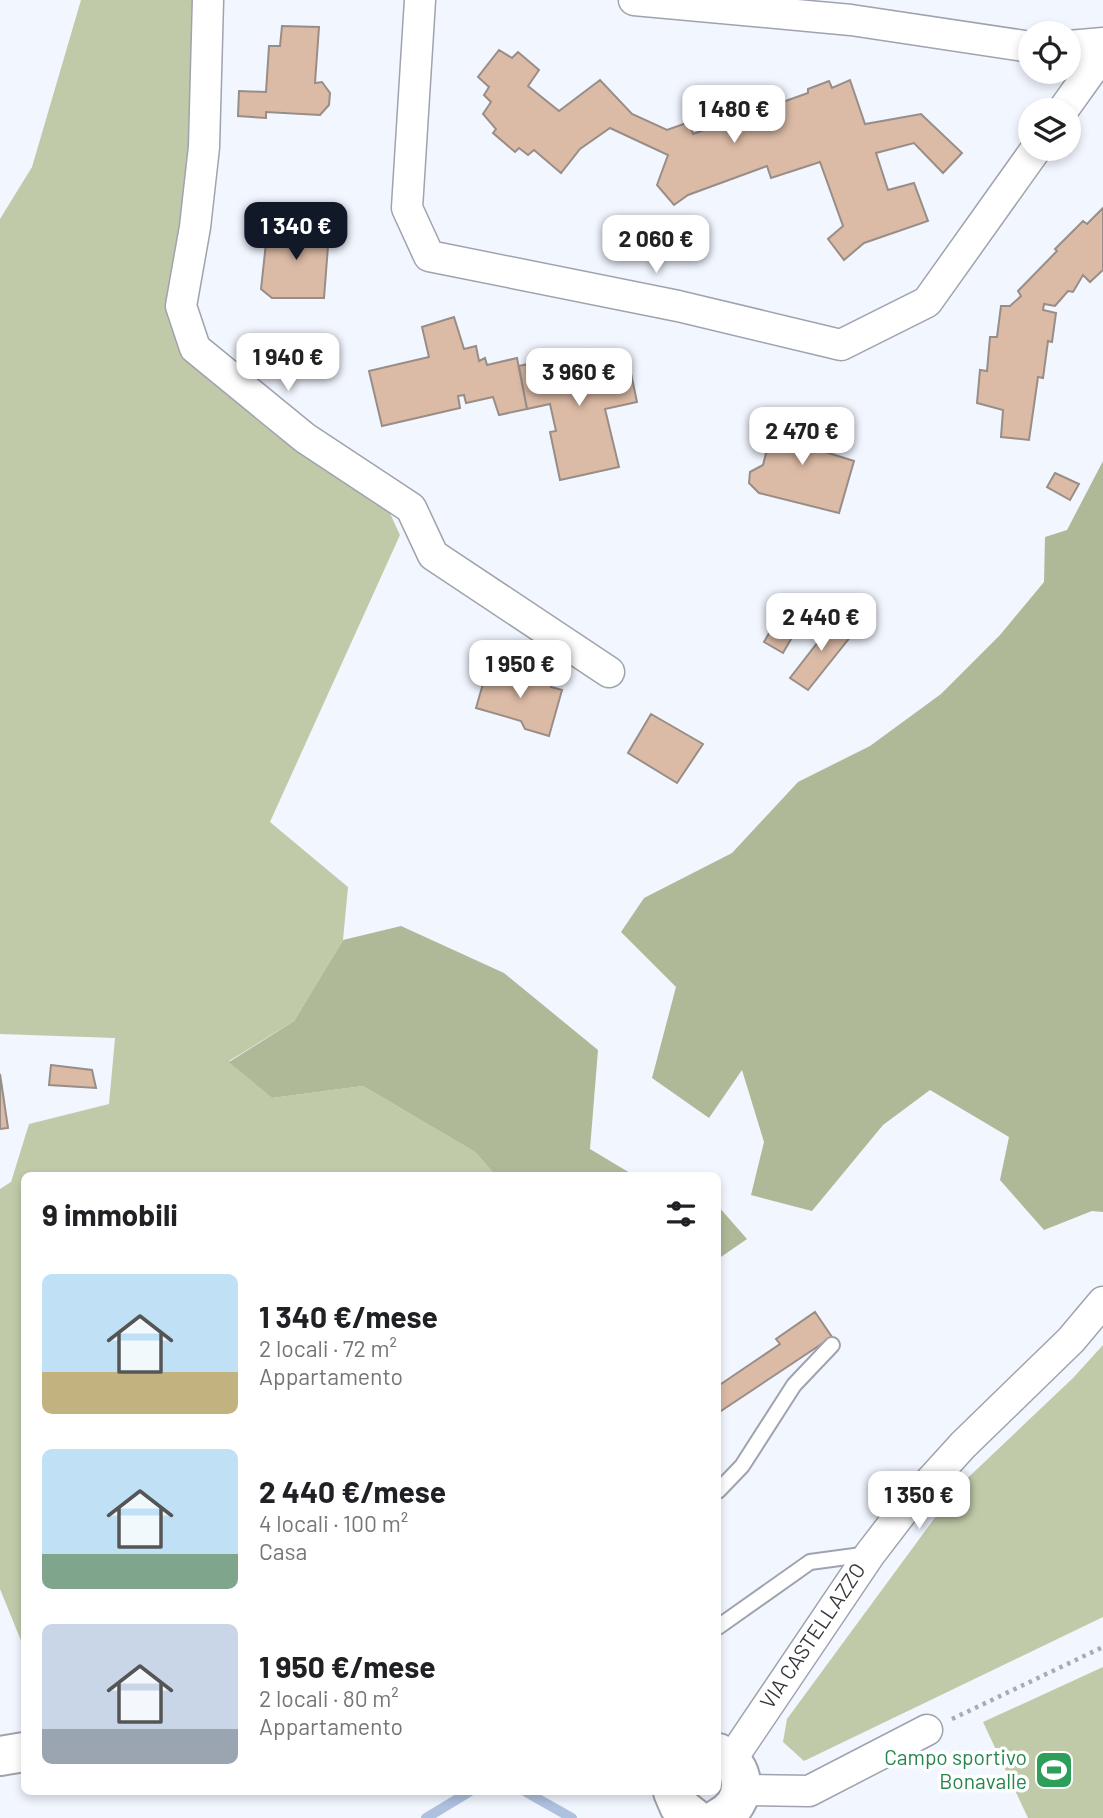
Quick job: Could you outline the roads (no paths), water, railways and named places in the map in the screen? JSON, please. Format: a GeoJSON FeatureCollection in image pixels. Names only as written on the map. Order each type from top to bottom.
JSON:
{"type":"FeatureCollection","features":[{"type":"Feature","properties":{"kind":"street"},"geometry":{"type":"LineString","coordinates":[[208,0],[204,147],[195,227],[181,306],[195,348],[305,438],[411,508],[433,555],[609,672]]}},
{"type":"Feature","properties":{"kind":"street"},"geometry":{"type":"LineString","coordinates":[[420,0],[407,208],[429,256],[678,306],[841,345],[927,302],[1027,161]]}},
{"type":"Feature","properties":{"kind":"street"},"geometry":{"type":"LineString","coordinates":[[634,0],[851,20],[1018,45]]}},
{"type":"Feature","properties":{"kind":"street"},"geometry":{"type":"LineString","coordinates":[[1081,45],[1103,43]]}},
{"type":"Feature","properties":{"kind":"street"},"geometry":{"type":"LineString","coordinates":[[1072,98],[1103,54]]}},
{"type":"Feature","properties":{"kind":"street","name":"VIA CASTELLAZZO"},"geometry":{"type":"LineString","coordinates":[[727,1780],[870,1554],[903,1511],[963,1445],[1071,1340],[1103,1302]]}},
{"type":"Feature","properties":{"kind":"street"},"geometry":{"type":"LineString","coordinates":[[727,1780],[809,1791],[927,1730]]}},
{"type":"Feature","properties":{"kind":"street"},"geometry":{"type":"LineString","coordinates":[[0,1756],[21,1752]]}},
{"type":"Feature","properties":{"kind":"street"},"geometry":{"type":"LineString","coordinates":[[674,1795],[679,1807],[694,1818]]}},
{"type":"Feature","properties":{"kind":"lane"},"geometry":{"type":"LineString","coordinates":[[721,1488],[742,1466],[794,1385],[832,1345]]}},
{"type":"Feature","properties":{"kind":"lane"},"geometry":{"type":"LineString","coordinates":[[721,1625],[810,1562],[870,1554]]}},
{"type":"Feature","properties":{"kind":"waterway"},"geometry":{"type":"LineString","coordinates":[[426,1818],[464,1795]]}},
{"type":"Feature","properties":{"kind":"waterway"},"geometry":{"type":"LineString","coordinates":[[531,1795],[572,1818]]}},
{"type":"Feature","properties":{"kind":"place","name":"Campo sportivo Bonavalle"},"geometry":{"type":"Point","coordinates":[1054,1770]}}]}
